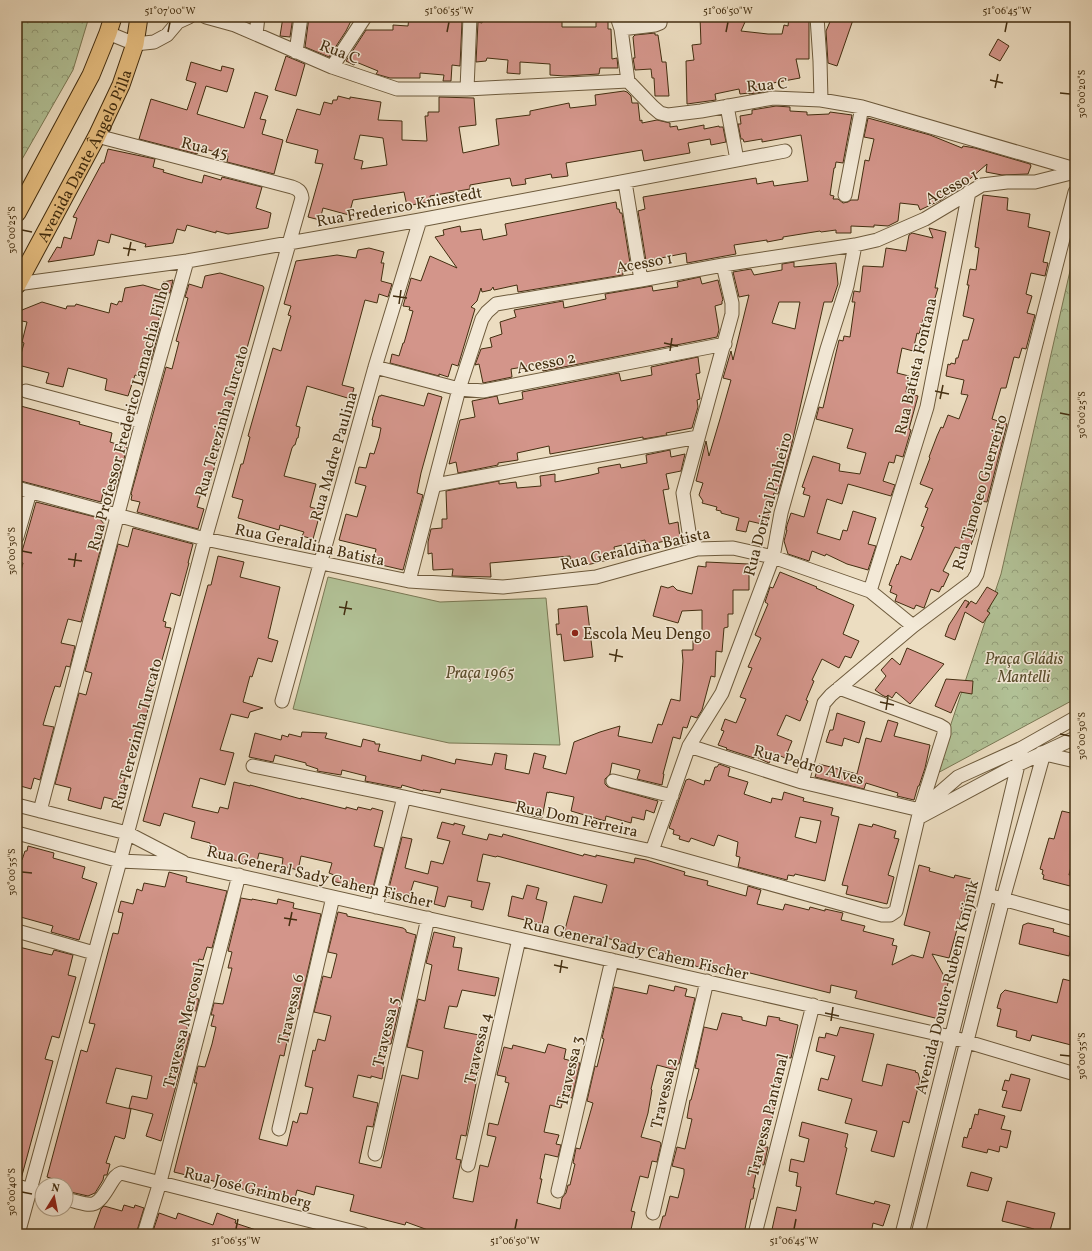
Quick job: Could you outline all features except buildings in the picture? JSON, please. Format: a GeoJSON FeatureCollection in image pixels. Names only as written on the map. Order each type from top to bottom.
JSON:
{"type":"FeatureCollection","features":[{"type":"Feature","properties":{"kind":"main road","name":"Avenida Dante Ângelo Pilla"},"geometry":{"type":"LineString","coordinates":[[17,284],[97,136],[121,85],[134,44],[139,17]]}},
{"type":"Feature","properties":{"kind":"main road","name":"Avenida Dante Ângelo Pilla"},"geometry":{"type":"LineString","coordinates":[[17,213],[91,76],[110,25]]}},
{"type":"Feature","properties":{"kind":"street"},"geometry":{"type":"LineString","coordinates":[[110,25],[134,44],[154,42],[167,35],[178,22],[189,17]]}},
{"type":"Feature","properties":{"kind":"street","name":"Rua C"},"geometry":{"type":"LineString","coordinates":[[211,17],[235,25],[332,67],[397,89],[467,88],[628,81],[660,113],[675,114],[773,98],[821,100],[862,107],[1075,170]]}},
{"type":"Feature","properties":{"kind":"street"},"geometry":{"type":"LineString","coordinates":[[256,34],[258,17]]}},
{"type":"Feature","properties":{"kind":"street"},"geometry":{"type":"LineString","coordinates":[[296,52],[301,17]]}},
{"type":"Feature","properties":{"kind":"street"},"geometry":{"type":"LineString","coordinates":[[332,67],[365,17]]}},
{"type":"Feature","properties":{"kind":"street"},"geometry":{"type":"LineString","coordinates":[[467,88],[470,17]]}},
{"type":"Feature","properties":{"kind":"street"},"geometry":{"type":"LineString","coordinates":[[628,81],[619,23],[655,25],[660,23],[661,17]]}},
{"type":"Feature","properties":{"kind":"street"},"geometry":{"type":"LineString","coordinates":[[817,17],[821,100]]}},
{"type":"Feature","properties":{"kind":"street"},"geometry":{"type":"LineString","coordinates":[[727,106],[737,160]]}},
{"type":"Feature","properties":{"kind":"street"},"geometry":{"type":"LineString","coordinates":[[845,195],[862,107]]}},
{"type":"Feature","properties":{"kind":"street","name":"Rua 45"},"geometry":{"type":"LineString","coordinates":[[97,136],[292,187],[298,189],[302,193]]}},
{"type":"Feature","properties":{"kind":"street","name":"Rua Frederico Kniestedt"},"geometry":{"type":"LineString","coordinates":[[17,284],[187,261],[420,220],[785,151]]}},
{"type":"Feature","properties":{"kind":"street","name":"Acesso 1"},"geometry":{"type":"LineString","coordinates":[[409,581],[459,389],[482,319],[496,304],[723,265],[855,245],[877,240],[925,219],[969,192],[982,186],[1007,182],[1035,182],[1075,170]]}},
{"type":"Feature","properties":{"kind":"street"},"geometry":{"type":"LineString","coordinates":[[625,182],[641,280]]}},
{"type":"Feature","properties":{"kind":"street","name":"Rua Batista Fontana"},"geometry":{"type":"LineString","coordinates":[[870,591],[927,407],[969,192]]}},
{"type":"Feature","properties":{"kind":"street","name":"Rua Timoteo Guerreiro"},"geometry":{"type":"LineString","coordinates":[[802,782],[824,703],[831,695],[913,626],[973,581],[977,574],[1075,192]]}},
{"type":"Feature","properties":{"kind":"street","name":"Rua Terezinha Turcato"},"geometry":{"type":"LineString","coordinates":[[39,1177],[94,953],[120,862],[205,539],[302,198],[302,193]]}},
{"type":"Feature","properties":{"kind":"street","name":"Rua Madre Paulina"},"geometry":{"type":"LineString","coordinates":[[282,701],[375,367],[420,220]]}},
{"type":"Feature","properties":{"kind":"street","name":"Rua Dorival Pinheiro"},"geometry":{"type":"LineString","coordinates":[[652,852],[689,746],[722,693],[773,557],[781,513],[827,349],[847,286],[855,245]]}},
{"type":"Feature","properties":{"kind":"street","name":"Rua Professor Frederico Lamachia Filho"},"geometry":{"type":"LineString","coordinates":[[40,811],[142,422],[187,261]]}},
{"type":"Feature","properties":{"kind":"street"},"geometry":{"type":"LineString","coordinates":[[697,549],[689,532],[683,494],[732,314],[732,303],[723,265]]}},
{"type":"Feature","properties":{"kind":"street","name":"Acesso 2"},"geometry":{"type":"LineString","coordinates":[[375,367],[459,389],[483,391],[725,344]]}},
{"type":"Feature","properties":{"kind":"street"},"geometry":{"type":"LineString","coordinates":[[26,391],[142,422]]}},
{"type":"Feature","properties":{"kind":"street"},"geometry":{"type":"LineString","coordinates":[[434,485],[698,437]]}},
{"type":"Feature","properties":{"kind":"street","name":"Rua Geraldina Batista"},"geometry":{"type":"LineString","coordinates":[[17,488],[205,539],[409,581],[502,588],[596,576],[697,549],[733,548],[773,557],[870,591],[913,626]]}},
{"type":"Feature","properties":{"kind":"street"},"geometry":{"type":"LineString","coordinates":[[17,537],[30,492]]}},
{"type":"Feature","properties":{"kind":"street"},"geometry":{"type":"LineString","coordinates":[[840,688],[944,728],[944,734],[919,814]]}},
{"type":"Feature","properties":{"kind":"street"},"geometry":{"type":"LineString","coordinates":[[919,814],[958,777],[1022,748],[1075,718]]}},
{"type":"Feature","properties":{"kind":"street"},"geometry":{"type":"LineString","coordinates":[[1058,728],[1075,732]]}},
{"type":"Feature","properties":{"kind":"street"},"geometry":{"type":"LineString","coordinates":[[919,814],[1075,738]]}},
{"type":"Feature","properties":{"kind":"street","name":"Rua Pedro Alves"},"geometry":{"type":"LineString","coordinates":[[689,746],[802,782],[919,814]]}},
{"type":"Feature","properties":{"kind":"street"},"geometry":{"type":"LineString","coordinates":[[1022,748],[1075,761]]}},
{"type":"Feature","properties":{"kind":"street","name":"Avenida Doutor Rubem Knijnik"},"geometry":{"type":"LineString","coordinates":[[902,1234],[987,895],[1022,748]]}},
{"type":"Feature","properties":{"kind":"street","name":"Avenida Doutor Rubem Knijnik"},"geometry":{"type":"LineString","coordinates":[[918,1234],[966,1040],[1003,899],[1044,753]]}},
{"type":"Feature","properties":{"kind":"street","name":"Rua Dom Ferreira"},"geometry":{"type":"LineString","coordinates":[[253,766],[404,797],[652,852],[882,915],[890,915],[896,912],[919,814]]}},
{"type":"Feature","properties":{"kind":"street"},"geometry":{"type":"LineString","coordinates":[[614,781],[672,796]]}},
{"type":"Feature","properties":{"kind":"street"},"geometry":{"type":"LineString","coordinates":[[376,907],[404,797]]}},
{"type":"Feature","properties":{"kind":"street"},"geometry":{"type":"LineString","coordinates":[[17,805],[127,833],[187,864]]}},
{"type":"Feature","properties":{"kind":"street"},"geometry":{"type":"LineString","coordinates":[[17,833],[120,862],[187,864]]}},
{"type":"Feature","properties":{"kind":"street","name":"Rua General Sady Cahem Fischer"},"geometry":{"type":"LineString","coordinates":[[187,864],[966,1040],[1075,1074]]}},
{"type":"Feature","properties":{"kind":"street","name":"Travessa Mercosul"},"geometry":{"type":"LineString","coordinates":[[144,1234],[160,1182],[238,876]]}},
{"type":"Feature","properties":{"kind":"street"},"geometry":{"type":"LineString","coordinates":[[987,895],[1075,919]]}},
{"type":"Feature","properties":{"kind":"street","name":"Travessa 6"},"geometry":{"type":"LineString","coordinates":[[279,1129],[333,897]]}},
{"type":"Feature","properties":{"kind":"street","name":"Travessa 5"},"geometry":{"type":"LineString","coordinates":[[375,1154],[428,918]]}},
{"type":"Feature","properties":{"kind":"street"},"geometry":{"type":"LineString","coordinates":[[17,932],[94,953]]}},
{"type":"Feature","properties":{"kind":"street","name":"Travessa 4"},"geometry":{"type":"LineString","coordinates":[[468,1165],[519,939]]}},
{"type":"Feature","properties":{"kind":"street","name":"Travessa 3"},"geometry":{"type":"LineString","coordinates":[[558,1191],[612,960]]}},
{"type":"Feature","properties":{"kind":"street","name":"Travessa 2"},"geometry":{"type":"LineString","coordinates":[[652,1213],[707,981]]}},
{"type":"Feature","properties":{"kind":"street","name":"Travessa Pantanal"},"geometry":{"type":"LineString","coordinates":[[755,1234],[813,1005]]}},
{"type":"Feature","properties":{"kind":"street","name":"Rua José Grimberg"},"geometry":{"type":"LineString","coordinates":[[74,1201],[96,1204],[102,1198],[115,1177],[118,1174],[124,1173],[363,1234]]}},
{"type":"Feature","properties":{"kind":"street"},"geometry":{"type":"LineString","coordinates":[[17,1186],[34,1190]]}},
{"type":"Feature","properties":{"kind":"street","name":"Rua Terezinha Turcato"},"geometry":{"type":"LineString","coordinates":[[18,1234],[34,1196]]}},
{"type":"Feature","properties":{"kind":"street"},"geometry":{"type":"LineString","coordinates":[[907,1215],[922,1219]]}},
{"type":"Feature","properties":{"kind":"green space"},"geometry":{"type":"Polygon","coordinates":[[[17,17],[89,17],[73,70],[17,168],[17,17]]]}},
{"type":"Feature","properties":{"kind":"green space","name":"Praça Gládis Mantelli"},"geometry":{"type":"Polygon","coordinates":[[[1075,249],[1075,699],[934,775],[1001,574],[1075,249]]]}},
{"type":"Feature","properties":{"kind":"green space","name":"Praça 1965"},"geometry":{"type":"Polygon","coordinates":[[[328,577],[440,602],[546,598],[560,745],[449,743],[293,709],[328,577]]]}},
{"type":"Feature","properties":{"kind":"place","name":"Escola Meu Dengo"},"geometry":{"type":"Point","coordinates":[575,633]}}]}
